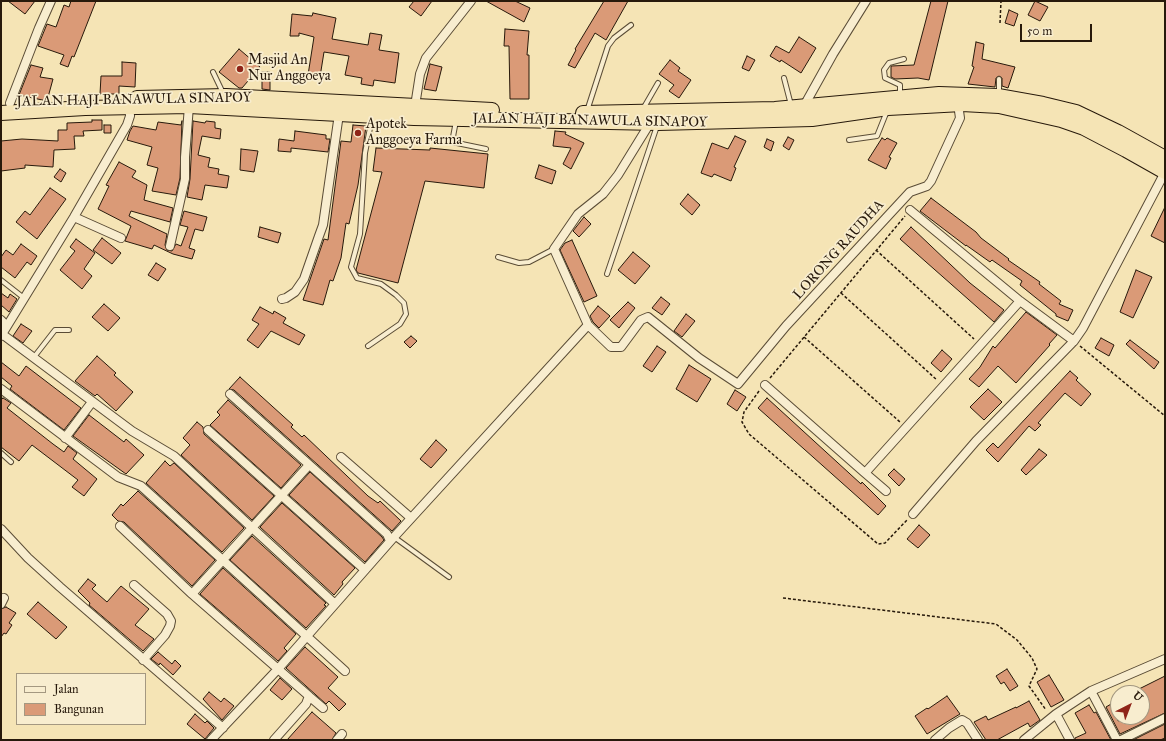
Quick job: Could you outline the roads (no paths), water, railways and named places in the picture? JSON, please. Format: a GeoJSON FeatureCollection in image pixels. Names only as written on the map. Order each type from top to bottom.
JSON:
{"type":"FeatureCollection","features":[{"type":"Feature","properties":{"kind":"highway","name":"JALAN HAJI BANAWULA SINAPOY"},"geometry":{"type":"LineString","coordinates":[[130,103],[189,106],[272,104],[415,106],[475,110],[586,113],[757,110],[900,96],[939,94],[998,96],[1043,104],[1076,112],[1098,121],[1165,158]]}},
{"type":"Feature","properties":{"kind":"highway","name":"JALAN HAJI BANAWULA SINAPOY"},"geometry":{"type":"LineString","coordinates":[[4,107],[130,103],[226,96],[339,114],[457,119],[654,123],[812,119],[888,108],[958,104],[999,106],[1061,120],[1084,128],[1165,172]]}},
{"type":"Feature","properties":{"kind":"street"},"geometry":{"type":"LineString","coordinates":[[4,107],[51,1]]}},
{"type":"Feature","properties":{"kind":"street"},"geometry":{"type":"LineString","coordinates":[[415,106],[420,74],[426,58],[469,1]]}},
{"type":"Feature","properties":{"kind":"street"},"geometry":{"type":"LineString","coordinates":[[798,106],[866,1]]}},
{"type":"Feature","properties":{"kind":"street"},"geometry":{"type":"LineString","coordinates":[[130,103],[127,125],[74,217],[24,298],[4,323],[1,335],[34,357],[146,441],[174,456],[335,604]]}},
{"type":"Feature","properties":{"kind":"street","name":"LORONG RAUDHA"},"geometry":{"type":"LineString","coordinates":[[588,325],[611,347],[618,349],[626,342],[641,320],[648,317],[712,367],[738,384],[786,326],[910,192],[927,186],[947,149],[960,118],[958,104]]}},
{"type":"Feature","properties":{"kind":"street"},"geometry":{"type":"LineString","coordinates":[[170,246],[185,179],[185,157],[189,106]]}},
{"type":"Feature","properties":{"kind":"street"},"geometry":{"type":"LineString","coordinates":[[282,299],[294,292],[304,279],[323,225],[339,114]]}},
{"type":"Feature","properties":{"kind":"street"},"geometry":{"type":"LineString","coordinates":[[211,740],[307,636],[411,518],[588,325],[554,249],[578,214],[597,201],[618,175],[654,123]]}},
{"type":"Feature","properties":{"kind":"street"},"geometry":{"type":"LineString","coordinates":[[913,514],[976,441],[1074,341],[1083,328],[1104,289],[1165,172]]}},
{"type":"Feature","properties":{"kind":"street"},"geometry":{"type":"LineString","coordinates":[[910,210],[1020,301],[1074,341]]}},
{"type":"Feature","properties":{"kind":"street"},"geometry":{"type":"LineString","coordinates":[[74,217],[121,238]]}},
{"type":"Feature","properties":{"kind":"street"},"geometry":{"type":"LineString","coordinates":[[866,473],[1020,301]]}},
{"type":"Feature","properties":{"kind":"street"},"geometry":{"type":"LineString","coordinates":[[765,384],[886,491]]}},
{"type":"Feature","properties":{"kind":"street"},"geometry":{"type":"LineString","coordinates":[[1,389],[118,477],[141,486],[345,671]]}},
{"type":"Feature","properties":{"kind":"street"},"geometry":{"type":"LineString","coordinates":[[230,394],[392,539]]}},
{"type":"Feature","properties":{"kind":"street"},"geometry":{"type":"LineString","coordinates":[[65,438],[92,402]]}},
{"type":"Feature","properties":{"kind":"street"},"geometry":{"type":"LineString","coordinates":[[208,430],[365,570]]}},
{"type":"Feature","properties":{"kind":"street"},"geometry":{"type":"LineString","coordinates":[[341,457],[411,518]]}},
{"type":"Feature","properties":{"kind":"street"},"geometry":{"type":"LineString","coordinates":[[192,594],[254,528],[309,465]]}},
{"type":"Feature","properties":{"kind":"street"},"geometry":{"type":"LineString","coordinates":[[120,526],[192,594],[323,708]]}},
{"type":"Feature","properties":{"kind":"street"},"geometry":{"type":"LineString","coordinates":[[1,529],[28,558],[222,728]]}},
{"type":"Feature","properties":{"kind":"street"},"geometry":{"type":"LineString","coordinates":[[134,585],[167,614],[171,621],[165,635],[143,660]]}},
{"type":"Feature","properties":{"kind":"street"},"geometry":{"type":"LineString","coordinates":[[1024,740],[1054,716],[1091,692],[1165,659]]}},
{"type":"Feature","properties":{"kind":"street"},"geometry":{"type":"LineString","coordinates":[[1091,692],[1117,740]]}},
{"type":"Feature","properties":{"kind":"street"},"geometry":{"type":"LineString","coordinates":[[274,740],[306,704],[310,697]]}},
{"type":"Feature","properties":{"kind":"street"},"geometry":{"type":"LineString","coordinates":[[1054,716],[1070,740]]}},
{"type":"Feature","properties":{"kind":"street"},"geometry":{"type":"LineString","coordinates":[[1121,740],[1165,718]]}},
{"type":"Feature","properties":{"kind":"street"},"geometry":{"type":"LineString","coordinates":[[935,740],[949,728],[962,720],[967,723],[978,740]]}},
{"type":"Feature","properties":{"kind":"lane"},"geometry":{"type":"LineString","coordinates":[[586,113],[608,46],[614,38],[631,26]]}},
{"type":"Feature","properties":{"kind":"lane"},"geometry":{"type":"LineString","coordinates":[[900,96],[900,85],[885,78],[884,70],[889,63],[904,59]]}},
{"type":"Feature","properties":{"kind":"lane"},"geometry":{"type":"LineString","coordinates":[[213,72],[226,96]]}},
{"type":"Feature","properties":{"kind":"lane"},"geometry":{"type":"LineString","coordinates":[[784,78],[798,106]]}},
{"type":"Feature","properties":{"kind":"lane"},"geometry":{"type":"LineString","coordinates":[[998,96],[999,79]]}},
{"type":"Feature","properties":{"kind":"lane"},"geometry":{"type":"LineString","coordinates":[[641,112],[658,83]]}},
{"type":"Feature","properties":{"kind":"lane"},"geometry":{"type":"LineString","coordinates":[[849,140],[877,136],[888,108]]}},
{"type":"Feature","properties":{"kind":"lane"},"geometry":{"type":"LineString","coordinates":[[368,346],[400,324],[406,314],[404,303],[396,295],[380,284],[358,278],[351,267],[360,234],[365,153],[372,115]]}},
{"type":"Feature","properties":{"kind":"lane"},"geometry":{"type":"LineString","coordinates":[[452,142],[457,119]]}},
{"type":"Feature","properties":{"kind":"lane"},"geometry":{"type":"LineString","coordinates":[[607,274],[654,123]]}},
{"type":"Feature","properties":{"kind":"lane"},"geometry":{"type":"LineString","coordinates":[[436,142],[452,142],[486,149]]}},
{"type":"Feature","properties":{"kind":"lane"},"geometry":{"type":"LineString","coordinates":[[498,257],[519,263],[554,249]]}},
{"type":"Feature","properties":{"kind":"lane"},"geometry":{"type":"LineString","coordinates":[[1,280],[24,298]]}},
{"type":"Feature","properties":{"kind":"lane"},"geometry":{"type":"LineString","coordinates":[[34,357],[55,330],[69,330]]}},
{"type":"Feature","properties":{"kind":"lane"},"geometry":{"type":"LineString","coordinates":[[1,453],[11,462]]}},
{"type":"Feature","properties":{"kind":"lane"},"geometry":{"type":"LineString","coordinates":[[392,539],[449,578]]}},
{"type":"Feature","properties":{"kind":"place","name":"Masjid An Nur Anggoeya"},"geometry":{"type":"Point","coordinates":[240,69]}},
{"type":"Feature","properties":{"kind":"place","name":"Apotek Anggoeya Farma"},"geometry":{"type":"Point","coordinates":[358,133]}}]}
